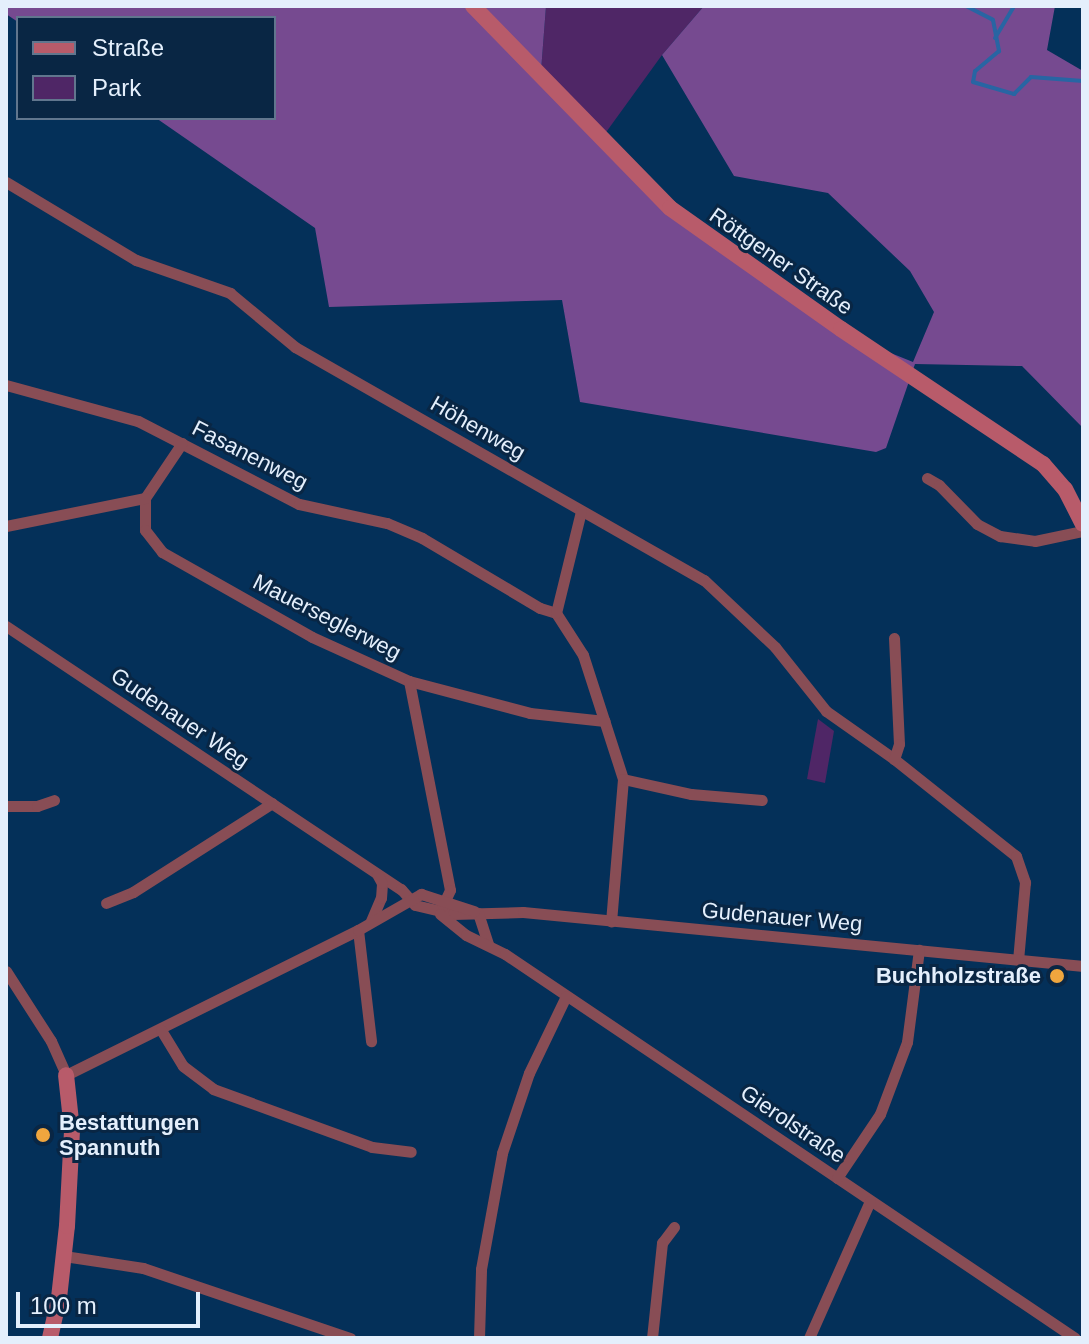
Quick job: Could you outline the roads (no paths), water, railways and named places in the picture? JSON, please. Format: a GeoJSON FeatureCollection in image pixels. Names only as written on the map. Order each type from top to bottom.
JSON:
{"type":"FeatureCollection","features":[{"type":"Feature","properties":{"kind":"street","name":"Röttgener Straße"},"geometry":{"type":"LineString","coordinates":[[473,6],[670,208],[841,329],[1043,464],[1065,489],[1083,524]]}},
{"type":"Feature","properties":{"kind":"street","name":"Höhenweg"},"geometry":{"type":"LineString","coordinates":[[6,182],[136,260],[230,293],[295,347],[704,580],[775,647],[826,711],[894,759],[1016,856],[1025,882],[1018,960]]}},
{"type":"Feature","properties":{"kind":"street","name":"Fasanenweg"},"geometry":{"type":"LineString","coordinates":[[6,385],[138,421],[299,504],[387,523],[422,538],[540,608],[556,613]]}},
{"type":"Feature","properties":{"kind":"street"},"geometry":{"type":"LineString","coordinates":[[6,526],[145,498],[182,443]]}},
{"type":"Feature","properties":{"kind":"street"},"geometry":{"type":"LineString","coordinates":[[927,478],[939,485],[977,524],[1000,536],[1035,541],[1083,531]]}},
{"type":"Feature","properties":{"kind":"street","name":"Mauerseglerweg"},"geometry":{"type":"LineString","coordinates":[[145,498],[145,530],[162,552],[312,637],[409,681],[530,713],[605,721]]}},
{"type":"Feature","properties":{"kind":"street"},"geometry":{"type":"LineString","coordinates":[[581,511],[556,613],[583,655],[623,779],[611,921]]}},
{"type":"Feature","properties":{"kind":"street","name":"Gudenauer Weg"},"geometry":{"type":"LineString","coordinates":[[6,626],[377,873],[415,905],[437,911],[518,911],[1083,966]]}},
{"type":"Feature","properties":{"kind":"street"},"geometry":{"type":"LineString","coordinates":[[894,638],[899,744],[894,759]]}},
{"type":"Feature","properties":{"kind":"street"},"geometry":{"type":"LineString","coordinates":[[409,681],[450,890],[437,911]]}},
{"type":"Feature","properties":{"kind":"street"},"geometry":{"type":"LineString","coordinates":[[623,779],[691,794],[762,800]]}},
{"type":"Feature","properties":{"kind":"street"},"geometry":{"type":"LineString","coordinates":[[6,806],[37,806],[54,800]]}},
{"type":"Feature","properties":{"kind":"street"},"geometry":{"type":"LineString","coordinates":[[106,903],[133,892],[272,803]]}},
{"type":"Feature","properties":{"kind":"street"},"geometry":{"type":"LineString","coordinates":[[371,922],[381,898],[382,883],[377,873]]}},
{"type":"Feature","properties":{"kind":"street","name":"Gudenauer Weg"},"geometry":{"type":"LineString","coordinates":[[410,899],[421,894],[478,913]]}},
{"type":"Feature","properties":{"kind":"street"},"geometry":{"type":"LineString","coordinates":[[66,1075],[358,930],[410,899]]}},
{"type":"Feature","properties":{"kind":"street","name":"Gierolstraße"},"geometry":{"type":"LineString","coordinates":[[437,911],[466,935],[488,944],[1075,1338]]}},
{"type":"Feature","properties":{"kind":"street"},"geometry":{"type":"LineString","coordinates":[[478,913],[488,944]]}},
{"type":"Feature","properties":{"kind":"street"},"geometry":{"type":"LineString","coordinates":[[358,930],[371,1041]]}},
{"type":"Feature","properties":{"kind":"street"},"geometry":{"type":"LineString","coordinates":[[837,1178],[880,1114],[907,1042],[919,950]]}},
{"type":"Feature","properties":{"kind":"street"},"geometry":{"type":"LineString","coordinates":[[6,971],[51,1041],[66,1075],[72,1130],[64,1256],[50,1338]]}},
{"type":"Feature","properties":{"kind":"street"},"geometry":{"type":"LineString","coordinates":[[479,1338],[483,1259],[502,1153],[529,1073],[566,996]]}},
{"type":"Feature","properties":{"kind":"street"},"geometry":{"type":"LineString","coordinates":[[161,1030],[183,1066],[213,1089],[381,1150],[411,1152]]}},
{"type":"Feature","properties":{"kind":"street"},"geometry":{"type":"LineString","coordinates":[[809,1338],[870,1201]]}},
{"type":"Feature","properties":{"kind":"street"},"geometry":{"type":"LineString","coordinates":[[652,1338],[662,1243],[674,1227]]}},
{"type":"Feature","properties":{"kind":"street"},"geometry":{"type":"LineString","coordinates":[[64,1256],[143,1268],[350,1338]]}},
{"type":"Feature","properties":{"kind":"waterway"},"geometry":{"type":"LineString","coordinates":[[966,6],[993,20],[999,51],[975,71],[973,82],[1014,94],[1031,77],[1083,81]]}},
{"type":"Feature","properties":{"kind":"waterway"},"geometry":{"type":"LineString","coordinates":[[995,38],[1014,6]]}},
{"type":"Feature","properties":{"kind":"place","name":"Buchholzstraße"},"geometry":{"type":"Point","coordinates":[1057,976]}},
{"type":"Feature","properties":{"kind":"place","name":"Bestattungen Spannuth"},"geometry":{"type":"Point","coordinates":[43,1135]}}]}
